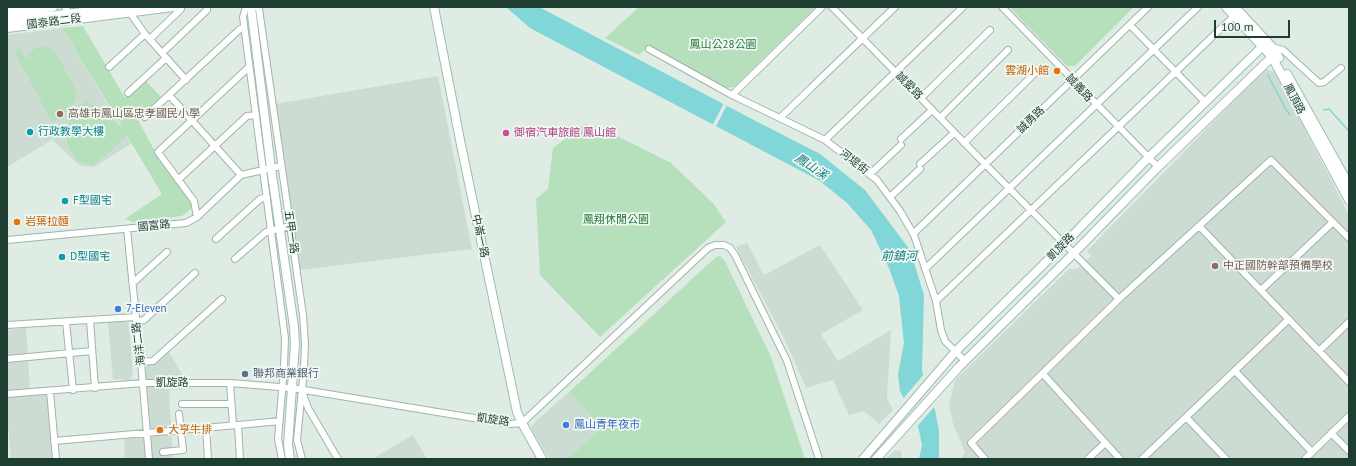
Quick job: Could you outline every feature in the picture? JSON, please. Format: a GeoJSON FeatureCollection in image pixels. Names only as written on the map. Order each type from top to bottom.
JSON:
{"type":"FeatureCollection","features":[{"type":"Feature","properties":{"kind":"street"},"geometry":{"type":"LineString","coordinates":[[7,8],[14,7]]}},
{"type":"Feature","properties":{"kind":"street","name":"國泰路二段"},"geometry":{"type":"LineString","coordinates":[[7,14],[53,7]]}},
{"type":"Feature","properties":{"kind":"street","name":"國泰路二段"},"geometry":{"type":"LineString","coordinates":[[7,26],[69,13],[173,7]]}},
{"type":"Feature","properties":{"kind":"street"},"geometry":{"type":"LineString","coordinates":[[150,39],[180,9],[180,7]]}},
{"type":"Feature","properties":{"kind":"street"},"geometry":{"type":"LineString","coordinates":[[162,53],[208,10],[207,7]]}},
{"type":"Feature","properties":{"kind":"street","name":"五甲一路"},"geometry":{"type":"LineString","coordinates":[[246,7],[243,17],[249,67],[256,115],[280,229],[290,296],[295,344],[288,445],[290,459]]}},
{"type":"Feature","properties":{"kind":"street","name":"五甲一路"},"geometry":{"type":"LineString","coordinates":[[251,7],[267,169],[267,197],[285,338],[278,439],[282,459]]}},
{"type":"Feature","properties":{"kind":"street","name":"五甲一路"},"geometry":{"type":"LineString","coordinates":[[257,7],[259,9],[303,315],[304,369],[297,440],[302,459]]}},
{"type":"Feature","properties":{"kind":"street","name":"中崙一路"},"geometry":{"type":"LineString","coordinates":[[434,7],[460,145],[518,412],[522,423],[542,459]]}},
{"type":"Feature","properties":{"kind":"street"},"geometry":{"type":"LineString","coordinates":[[732,95],[822,7]]}},
{"type":"Feature","properties":{"kind":"street","name":"誠愛路"},"geometry":{"type":"LineString","coordinates":[[832,7],[954,133],[1119,299]]}},
{"type":"Feature","properties":{"kind":"street"},"geometry":{"type":"LineString","coordinates":[[780,118],[895,7]]}},
{"type":"Feature","properties":{"kind":"street"},"geometry":{"type":"LineString","coordinates":[[825,140],[962,7]]}},
{"type":"Feature","properties":{"kind":"street","name":"誠義路"},"geometry":{"type":"LineString","coordinates":[[1002,7],[1118,128],[1158,167]]}},
{"type":"Feature","properties":{"kind":"street","name":"誠勇路"},"geometry":{"type":"LineString","coordinates":[[913,234],[1148,7]]}},
{"type":"Feature","properties":{"kind":"street"},"geometry":{"type":"LineString","coordinates":[[925,269],[1198,7]]}},
{"type":"Feature","properties":{"kind":"street","name":"鳳頂路"},"geometry":{"type":"LineString","coordinates":[[1226,7],[1267,45]]}},
{"type":"Feature","properties":{"kind":"street","name":"鳳頂路"},"geometry":{"type":"LineString","coordinates":[[1235,7],[1274,55],[1349,185]]}},
{"type":"Feature","properties":{"kind":"street"},"geometry":{"type":"LineString","coordinates":[[126,9],[145,34],[186,80]]}},
{"type":"Feature","properties":{"kind":"street"},"geometry":{"type":"LineString","coordinates":[[936,301],[1234,16]]}},
{"type":"Feature","properties":{"kind":"street"},"geometry":{"type":"LineString","coordinates":[[1130,25],[1206,102]]}},
{"type":"Feature","properties":{"kind":"street"},"geometry":{"type":"LineString","coordinates":[[145,117],[240,29],[244,27]]}},
{"type":"Feature","properties":{"kind":"street"},"geometry":{"type":"LineString","coordinates":[[921,98],[990,30]]}},
{"type":"Feature","properties":{"kind":"street"},"geometry":{"type":"LineString","coordinates":[[109,67],[145,34]]}},
{"type":"Feature","properties":{"kind":"street"},"geometry":{"type":"LineString","coordinates":[[1267,45],[1283,50],[1318,83],[1324,82],[1341,68]]}},
{"type":"Feature","properties":{"kind":"street","name":"凱旋路"},"geometry":{"type":"LineString","coordinates":[[863,459],[956,352],[1148,158],[1267,45]]}},
{"type":"Feature","properties":{"kind":"street","name":"河堤街"},"geometry":{"type":"LineString","coordinates":[[649,48],[732,95],[825,140],[877,180],[900,211],[913,234],[936,301],[941,330],[945,341],[965,361]]}},
{"type":"Feature","properties":{"kind":"street"},"geometry":{"type":"LineString","coordinates":[[940,118],[1008,50]]}},
{"type":"Feature","properties":{"kind":"street","name":"凱旋路"},"geometry":{"type":"LineString","coordinates":[[876,459],[946,380],[1158,167],[1274,55]]}},
{"type":"Feature","properties":{"kind":"street","name":"鳳頂路"},"geometry":{"type":"LineString","coordinates":[[1274,55],[1349,200]]}},
{"type":"Feature","properties":{"kind":"street"},"geometry":{"type":"LineString","coordinates":[[128,93],[166,58]]}},
{"type":"Feature","properties":{"kind":"street"},"geometry":{"type":"LineString","coordinates":[[197,217],[194,201],[158,152],[249,67]]}},
{"type":"Feature","properties":{"kind":"street"},"geometry":{"type":"LineString","coordinates":[[964,143],[1036,72]]}},
{"type":"Feature","properties":{"kind":"street"},"geometry":{"type":"LineString","coordinates":[[169,95],[241,175],[281,166]]}},
{"type":"Feature","properties":{"kind":"street"},"geometry":{"type":"LineString","coordinates":[[870,174],[932,110]]}},
{"type":"Feature","properties":{"kind":"street"},"geometry":{"type":"LineString","coordinates":[[178,180],[247,116],[256,115]]}},
{"type":"Feature","properties":{"kind":"street"},"geometry":{"type":"LineString","coordinates":[[890,197],[954,133]]}},
{"type":"Feature","properties":{"kind":"street"},"geometry":{"type":"LineString","coordinates":[[986,459],[971,443],[1119,299],[1271,160],[1349,238]]}},
{"type":"Feature","properties":{"kind":"street","name":"國富路"},"geometry":{"type":"LineString","coordinates":[[7,240],[183,223],[197,217],[241,175]]}},
{"type":"Feature","properties":{"kind":"street"},"geometry":{"type":"LineString","coordinates":[[216,239],[260,199],[267,197]]}},
{"type":"Feature","properties":{"kind":"street"},"geometry":{"type":"LineString","coordinates":[[1261,290],[1333,222]]}},
{"type":"Feature","properties":{"kind":"street"},"geometry":{"type":"LineString","coordinates":[[235,259],[266,232],[290,226]]}},
{"type":"Feature","properties":{"kind":"street"},"geometry":{"type":"LineString","coordinates":[[1199,226],[1349,382]]}},
{"type":"Feature","properties":{"kind":"street","name":"海洋二路"},"geometry":{"type":"LineString","coordinates":[[127,229],[141,362],[149,459]]}},
{"type":"Feature","properties":{"kind":"street","name":"凱旋路"},"geometry":{"type":"LineString","coordinates":[[7,394],[73,390],[142,383],[230,383],[301,389],[510,424],[522,423],[708,248],[716,245],[724,245],[730,248],[735,255],[787,361],[819,459]]}},
{"type":"Feature","properties":{"kind":"street"},"geometry":{"type":"LineString","coordinates":[[132,281],[135,281],[167,252]]}},
{"type":"Feature","properties":{"kind":"street"},"geometry":{"type":"LineString","coordinates":[[7,325],[90,320],[144,320],[195,273]]}},
{"type":"Feature","properties":{"kind":"street"},"geometry":{"type":"LineString","coordinates":[[280,298],[300,294]]}},
{"type":"Feature","properties":{"kind":"street"},"geometry":{"type":"LineString","coordinates":[[141,362],[153,361],[222,299]]}},
{"type":"Feature","properties":{"kind":"street"},"geometry":{"type":"LineString","coordinates":[[1142,459],[1289,319]]}},
{"type":"Feature","properties":{"kind":"street"},"geometry":{"type":"LineString","coordinates":[[90,320],[95,388]]}},
{"type":"Feature","properties":{"kind":"street"},"geometry":{"type":"LineString","coordinates":[[66,322],[73,390]]}},
{"type":"Feature","properties":{"kind":"street"},"geometry":{"type":"LineString","coordinates":[[1319,351],[1349,322]]}},
{"type":"Feature","properties":{"kind":"street"},"geometry":{"type":"LineString","coordinates":[[7,359],[92,351]]}},
{"type":"Feature","properties":{"kind":"street"},"geometry":{"type":"LineString","coordinates":[[1235,371],[1312,452]]}},
{"type":"Feature","properties":{"kind":"street"},"geometry":{"type":"LineString","coordinates":[[1043,374],[1120,459]]}},
{"type":"Feature","properties":{"kind":"street"},"geometry":{"type":"LineString","coordinates":[[230,383],[231,404],[240,459]]}},
{"type":"Feature","properties":{"kind":"street"},"geometry":{"type":"LineString","coordinates":[[301,389],[308,408],[338,459]]}},
{"type":"Feature","properties":{"kind":"street"},"geometry":{"type":"LineString","coordinates":[[50,391],[56,459]]}},
{"type":"Feature","properties":{"kind":"street"},"geometry":{"type":"LineString","coordinates":[[182,404],[231,404]]}},
{"type":"Feature","properties":{"kind":"street"},"geometry":{"type":"LineString","coordinates":[[163,452],[183,450],[179,414]]}},
{"type":"Feature","properties":{"kind":"street"},"geometry":{"type":"LineString","coordinates":[[1305,459],[1349,416]]}},
{"type":"Feature","properties":{"kind":"street"},"geometry":{"type":"LineString","coordinates":[[1186,417],[1226,459]]}},
{"type":"Feature","properties":{"kind":"street"},"geometry":{"type":"LineString","coordinates":[[54,441],[280,421]]}},
{"type":"Feature","properties":{"kind":"street"},"geometry":{"type":"LineString","coordinates":[[206,427],[208,459]]}},
{"type":"Feature","properties":{"kind":"street"},"geometry":{"type":"LineString","coordinates":[[1331,433],[1349,451]]}},
{"type":"Feature","properties":{"kind":"street"},"geometry":{"type":"LineString","coordinates":[[1088,459],[1105,443]]}},
{"type":"Feature","properties":{"kind":"shaded area","name":"高雄市鳳山區忠孝國民小學"},"geometry":{"type":"Polygon","coordinates":[[[62,28],[131,144],[94,167],[80,166],[52,140],[7,167],[7,35],[62,28]]]}},
{"type":"Feature","properties":{"kind":"shaded area","name":"中正國防幹部預備學校"},"geometry":{"type":"Polygon","coordinates":[[[1265,69],[1276,72],[1349,215],[1349,459],[960,459],[965,452],[953,424],[949,405],[955,380],[1069,269],[1077,269],[1091,256],[1087,251],[1265,69]]]}},
{"type":"Feature","properties":{"kind":"shaded area"},"geometry":{"type":"Polygon","coordinates":[[[438,76],[472,249],[300,270],[275,104],[438,76]]]}},
{"type":"Feature","properties":{"kind":"shaded area"},"geometry":{"type":"Polygon","coordinates":[[[747,243],[764,275],[820,245],[863,310],[821,334],[838,361],[891,330],[887,398],[893,410],[879,424],[864,411],[849,415],[833,380],[806,388],[784,338],[736,247],[747,243]]]}},
{"type":"Feature","properties":{"kind":"shaded area"},"geometry":{"type":"Polygon","coordinates":[[[125,321],[129,324],[133,375],[130,380],[113,379],[108,322],[125,321]]]}},
{"type":"Feature","properties":{"kind":"shaded area"},"geometry":{"type":"Polygon","coordinates":[[[26,328],[30,388],[46,387],[52,459],[11,459],[7,416],[7,330],[26,328]]]}},
{"type":"Feature","properties":{"kind":"shaded area"},"geometry":{"type":"Polygon","coordinates":[[[169,352],[191,389],[169,390],[173,459],[125,459],[124,439],[151,436],[145,364],[155,364],[169,352]]]}},
{"type":"Feature","properties":{"kind":"shaded area","name":"鳳山青年夜市"},"geometry":{"type":"Polygon","coordinates":[[[569,392],[602,427],[567,459],[549,459],[532,430],[532,426],[569,392]]]}},
{"type":"Feature","properties":{"kind":"shaded area"},"geometry":{"type":"Polygon","coordinates":[[[413,435],[427,459],[372,459],[413,435]]]}},
{"type":"Feature","properties":{"kind":"shaded area"},"geometry":{"type":"Polygon","coordinates":[[[902,450],[901,459],[886,459],[894,451],[902,450]]]}},
{"type":"Feature","properties":{"kind":"green space","name":"鳳山公28公園"},"geometry":{"type":"Polygon","coordinates":[[[639,7],[816,7],[734,87],[724,88],[649,46],[639,55],[605,38],[639,7]]]}},
{"type":"Feature","properties":{"kind":"green space"},"geometry":{"type":"Polygon","coordinates":[[[1009,7],[1134,7],[1075,66],[1067,66],[1009,7]]]}},
{"type":"Feature","properties":{"kind":"green space"},"geometry":{"type":"Polygon","coordinates":[[[83,26],[125,98],[145,80],[162,98],[138,120],[152,146],[191,201],[192,208],[182,216],[133,222],[125,219],[162,194],[127,136],[93,166],[78,161],[71,152],[67,143],[68,122],[85,100],[122,127],[62,28],[83,26]]]}},
{"type":"Feature","properties":{"kind":"green space"},"geometry":{"type":"Polygon","coordinates":[[[40,46],[47,46],[56,53],[77,92],[77,96],[69,110],[63,113],[55,113],[58,120],[52,122],[14,51],[19,48],[26,59],[34,49],[40,46]]]}},
{"type":"Feature","properties":{"kind":"green space","name":"鳳翔休閒公園"},"geometry":{"type":"Polygon","coordinates":[[[585,124],[601,128],[671,163],[713,203],[726,222],[600,337],[540,275],[536,199],[548,189],[553,148],[585,124]]]}},
{"type":"Feature","properties":{"kind":"green space"},"geometry":{"type":"Polygon","coordinates":[[[720,256],[725,261],[771,357],[805,459],[567,459],[602,427],[569,392],[716,257],[720,256]]]}},
{"type":"Feature","properties":{"kind":"water","name":"前鎮河"},"geometry":{"type":"Polygon","coordinates":[[[506,7],[539,7],[820,154],[865,190],[910,250],[924,295],[922,371],[935,410],[939,431],[939,459],[919,459],[922,445],[919,430],[900,391],[898,374],[904,343],[899,296],[889,268],[871,230],[847,203],[820,181],[530,28],[506,7]]]}},
{"type":"Feature","properties":{"kind":"pier"},"geometry":{"type":"Polygon","coordinates":[[[724,103],[727,105],[715,128],[712,126],[724,103]]]}},
{"type":"Feature","properties":{"kind":"pier"},"geometry":{"type":"Polygon","coordinates":[[[925,373],[935,406],[916,428],[902,400],[925,373]]]}},
{"type":"Feature","properties":{"kind":"waterway"},"geometry":{"type":"LineString","coordinates":[[1268,75],[1290,115]]}},
{"type":"Feature","properties":{"kind":"waterway"},"geometry":{"type":"LineString","coordinates":[[1324,110],[1329,109],[1349,131]]}},
{"type":"Feature","properties":{"kind":"place","name":"雲湖小館"},"geometry":{"type":"Point","coordinates":[1057,71]}},
{"type":"Feature","properties":{"kind":"place","name":"高雄市鳳山區忠孝國民小學"},"geometry":{"type":"Point","coordinates":[60,114]}},
{"type":"Feature","properties":{"kind":"place","name":"行政教學大樓"},"geometry":{"type":"Point","coordinates":[30,132]}},
{"type":"Feature","properties":{"kind":"place","name":"御宿汽車旅館 鳳山館"},"geometry":{"type":"Point","coordinates":[506,133]}},
{"type":"Feature","properties":{"kind":"place","name":"F型國宅"},"geometry":{"type":"Point","coordinates":[65,201]}},
{"type":"Feature","properties":{"kind":"place","name":"岩葉拉麵"},"geometry":{"type":"Point","coordinates":[17,222]}},
{"type":"Feature","properties":{"kind":"place","name":"D型國宅"},"geometry":{"type":"Point","coordinates":[62,257]}},
{"type":"Feature","properties":{"kind":"place","name":"中正國防幹部預備學校"},"geometry":{"type":"Point","coordinates":[1215,266]}},
{"type":"Feature","properties":{"kind":"place","name":"7-Eleven"},"geometry":{"type":"Point","coordinates":[118,309]}},
{"type":"Feature","properties":{"kind":"place","name":"聯邦商業銀行"},"geometry":{"type":"Point","coordinates":[245,374]}},
{"type":"Feature","properties":{"kind":"place","name":"鳳山青年夜市"},"geometry":{"type":"Point","coordinates":[566,425]}},
{"type":"Feature","properties":{"kind":"place","name":"大亨牛排"},"geometry":{"type":"Point","coordinates":[160,430]}},
{"type":"Feature","properties":{"kind":"water label","name":"鳳山溪"},"geometry":{"type":"Point","coordinates":[811,167]}}]}
